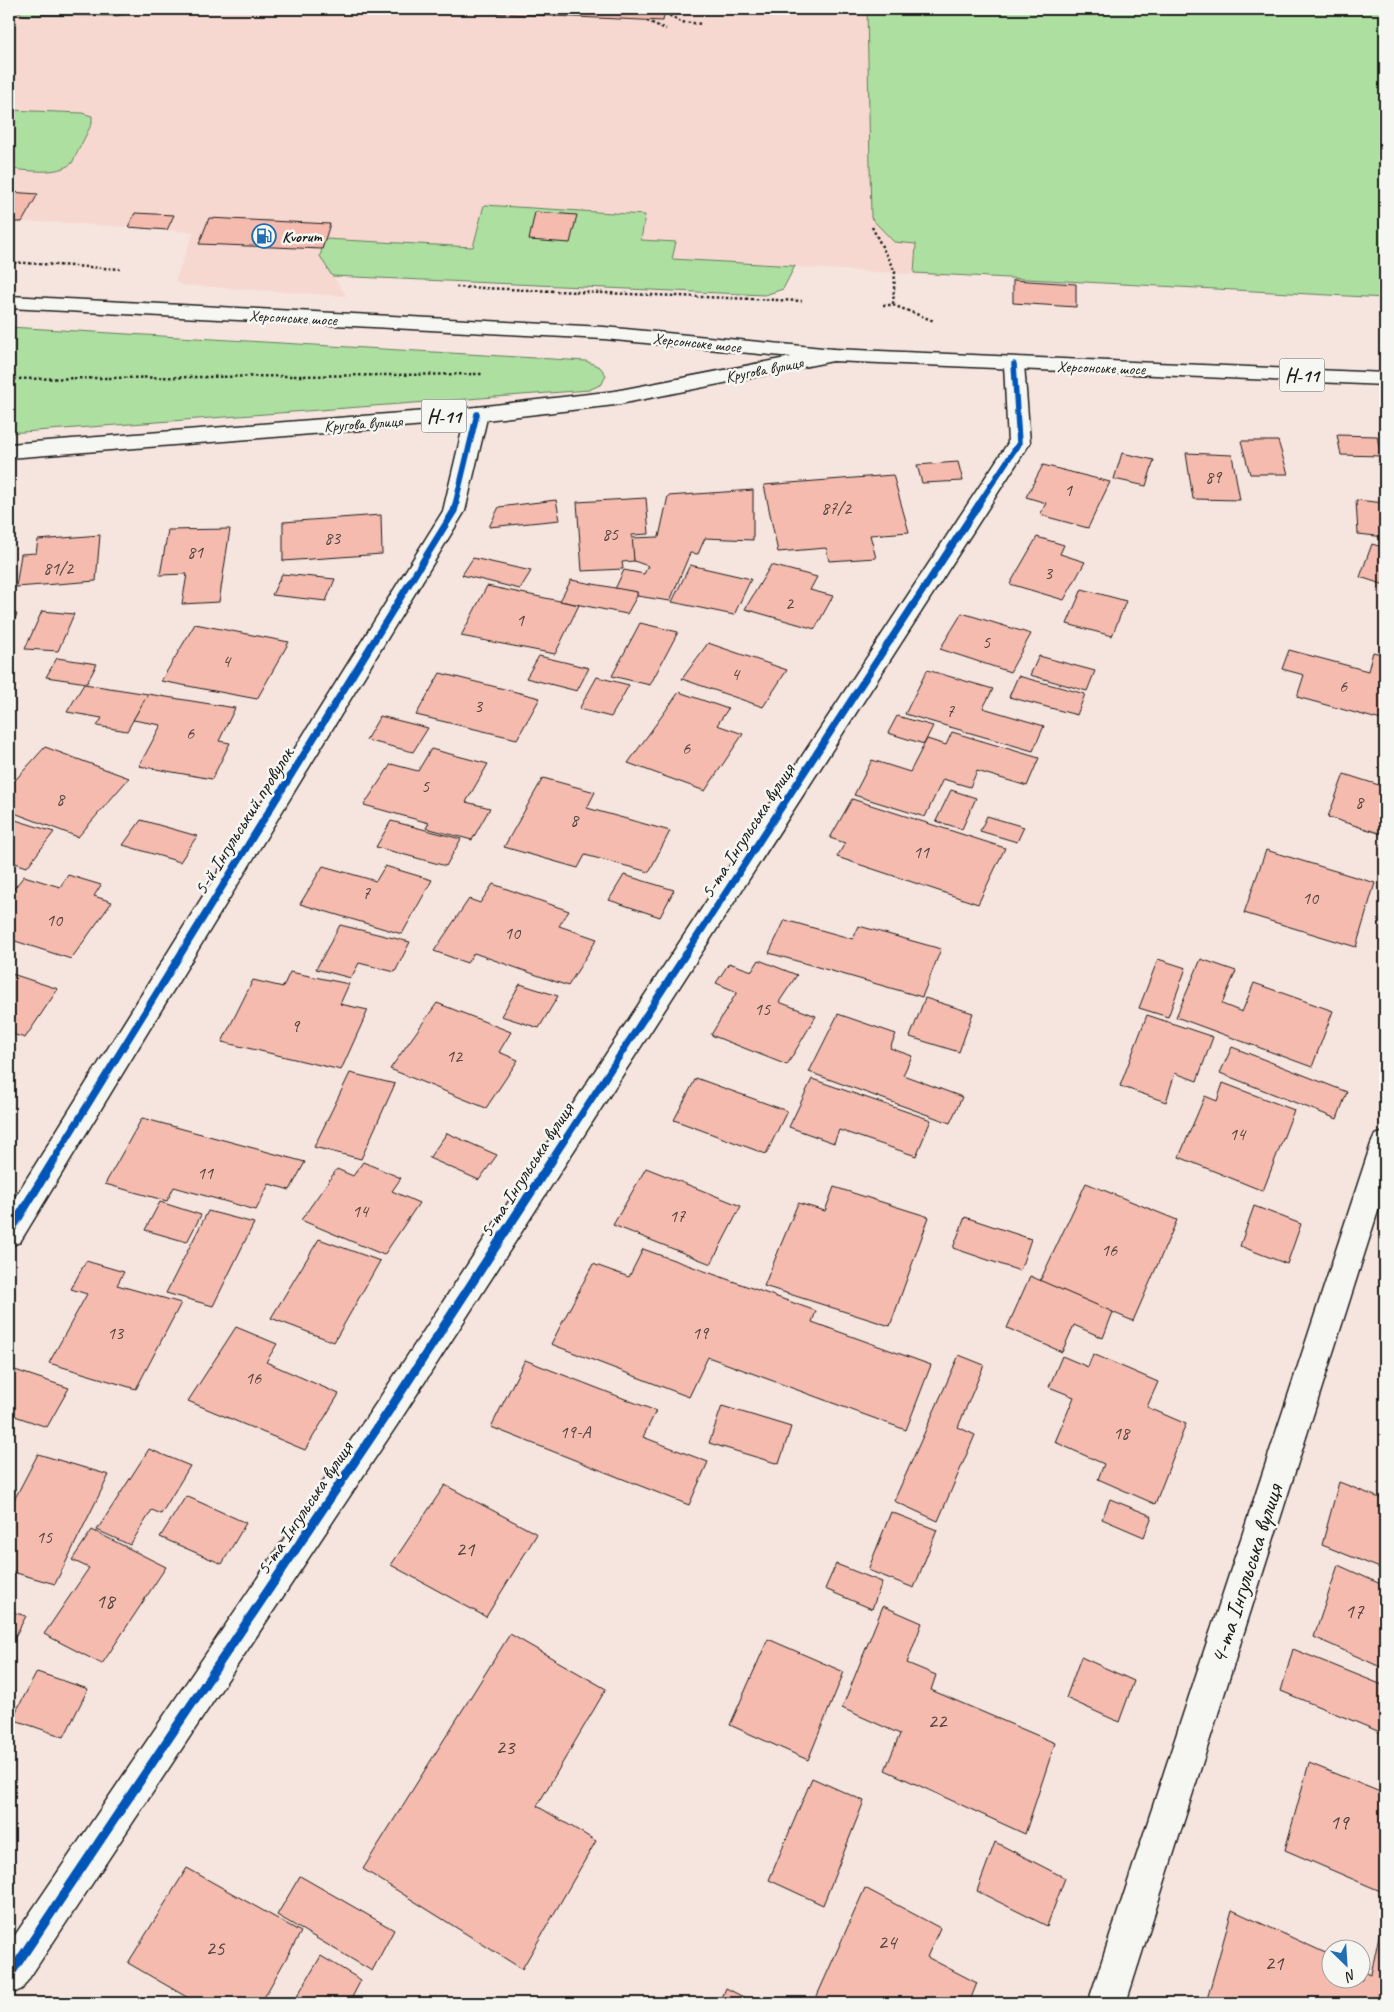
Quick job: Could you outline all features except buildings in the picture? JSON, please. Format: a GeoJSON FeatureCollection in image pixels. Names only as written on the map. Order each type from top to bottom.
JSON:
{"type":"FeatureCollection","features":[{"type":"Feature","properties":{"kind":"street","name":"Херсонське шосе"},"geometry":{"type":"LineString","coordinates":[[9,302],[604,333],[833,355],[1385,379]]}},
{"type":"Feature","properties":{"kind":"street","name":"Кругова вулиця"},"geometry":{"type":"LineString","coordinates":[[9,451],[477,414],[615,398],[833,355]]}},
{"type":"Feature","properties":{"kind":"street","name":"5-та Інгульська вулиця"},"geometry":{"type":"LineString","coordinates":[[9,1976],[388,1412],[1019,443],[1014,364]]}},
{"type":"Feature","properties":{"kind":"street","name":"5-й Інгульський провулок"},"geometry":{"type":"LineString","coordinates":[[9,1233],[454,511],[477,414]]}},
{"type":"Feature","properties":{"kind":"street","name":"4-та Інгульська вулиця"},"geometry":{"type":"LineString","coordinates":[[1107,2003],[1385,1144]]}},
{"type":"Feature","properties":{"kind":"path"},"geometry":{"type":"LineString","coordinates":[[665,13],[681,22],[702,24]]}},
{"type":"Feature","properties":{"kind":"path"},"geometry":{"type":"LineString","coordinates":[[647,21],[666,29]]}},
{"type":"Feature","properties":{"kind":"path"},"geometry":{"type":"LineString","coordinates":[[872,227],[895,272],[894,305]]}},
{"type":"Feature","properties":{"kind":"path"},"geometry":{"type":"LineString","coordinates":[[9,262],[123,269]]}},
{"type":"Feature","properties":{"kind":"path"},"geometry":{"type":"LineString","coordinates":[[455,286],[802,301]]}},
{"type":"Feature","properties":{"kind":"path"},"geometry":{"type":"LineString","coordinates":[[9,379],[486,374]]}},
{"type":"Feature","properties":{"kind":"shaded area"},"geometry":{"type":"Polygon","coordinates":[[[9,9],[923,9],[944,276],[325,239],[320,256],[346,296],[182,285],[175,281],[194,232],[54,222],[9,222],[9,9]]]}},
{"type":"Feature","properties":{"kind":"green space"},"geometry":{"type":"Polygon","coordinates":[[[12,9],[137,9],[118,16],[24,15],[12,9]]]}},
{"type":"Feature","properties":{"kind":"green space"},"geometry":{"type":"Polygon","coordinates":[[[867,9],[1385,9],[1385,298],[914,273],[916,244],[894,242],[871,218],[867,9]]]}},
{"type":"Feature","properties":{"kind":"green space"},"geometry":{"type":"Polygon","coordinates":[[[9,110],[82,113],[92,116],[92,123],[72,163],[65,167],[50,171],[9,169],[9,110]]]}},
{"type":"Feature","properties":{"kind":"green space"},"geometry":{"type":"Polygon","coordinates":[[[484,205],[645,215],[641,240],[676,242],[672,259],[795,266],[783,289],[765,295],[332,276],[320,256],[325,239],[473,247],[484,205]]]}},
{"type":"Feature","properties":{"kind":"green space"},"geometry":{"type":"Polygon","coordinates":[[[9,327],[586,361],[600,367],[606,375],[602,384],[589,390],[9,433],[9,327]]]}},
{"type":"Feature","properties":{"kind":"cycle path"},"geometry":{"type":"LineString","coordinates":[[9,1976],[388,1412],[1019,443],[1014,364]]}},
{"type":"Feature","properties":{"kind":"cycle path"},"geometry":{"type":"LineString","coordinates":[[9,1233],[454,511],[477,414]]}},
{"type":"Feature","properties":{"kind":"place","name":"Kvorum"},"geometry":{"type":"Point","coordinates":[264,236]}}]}
